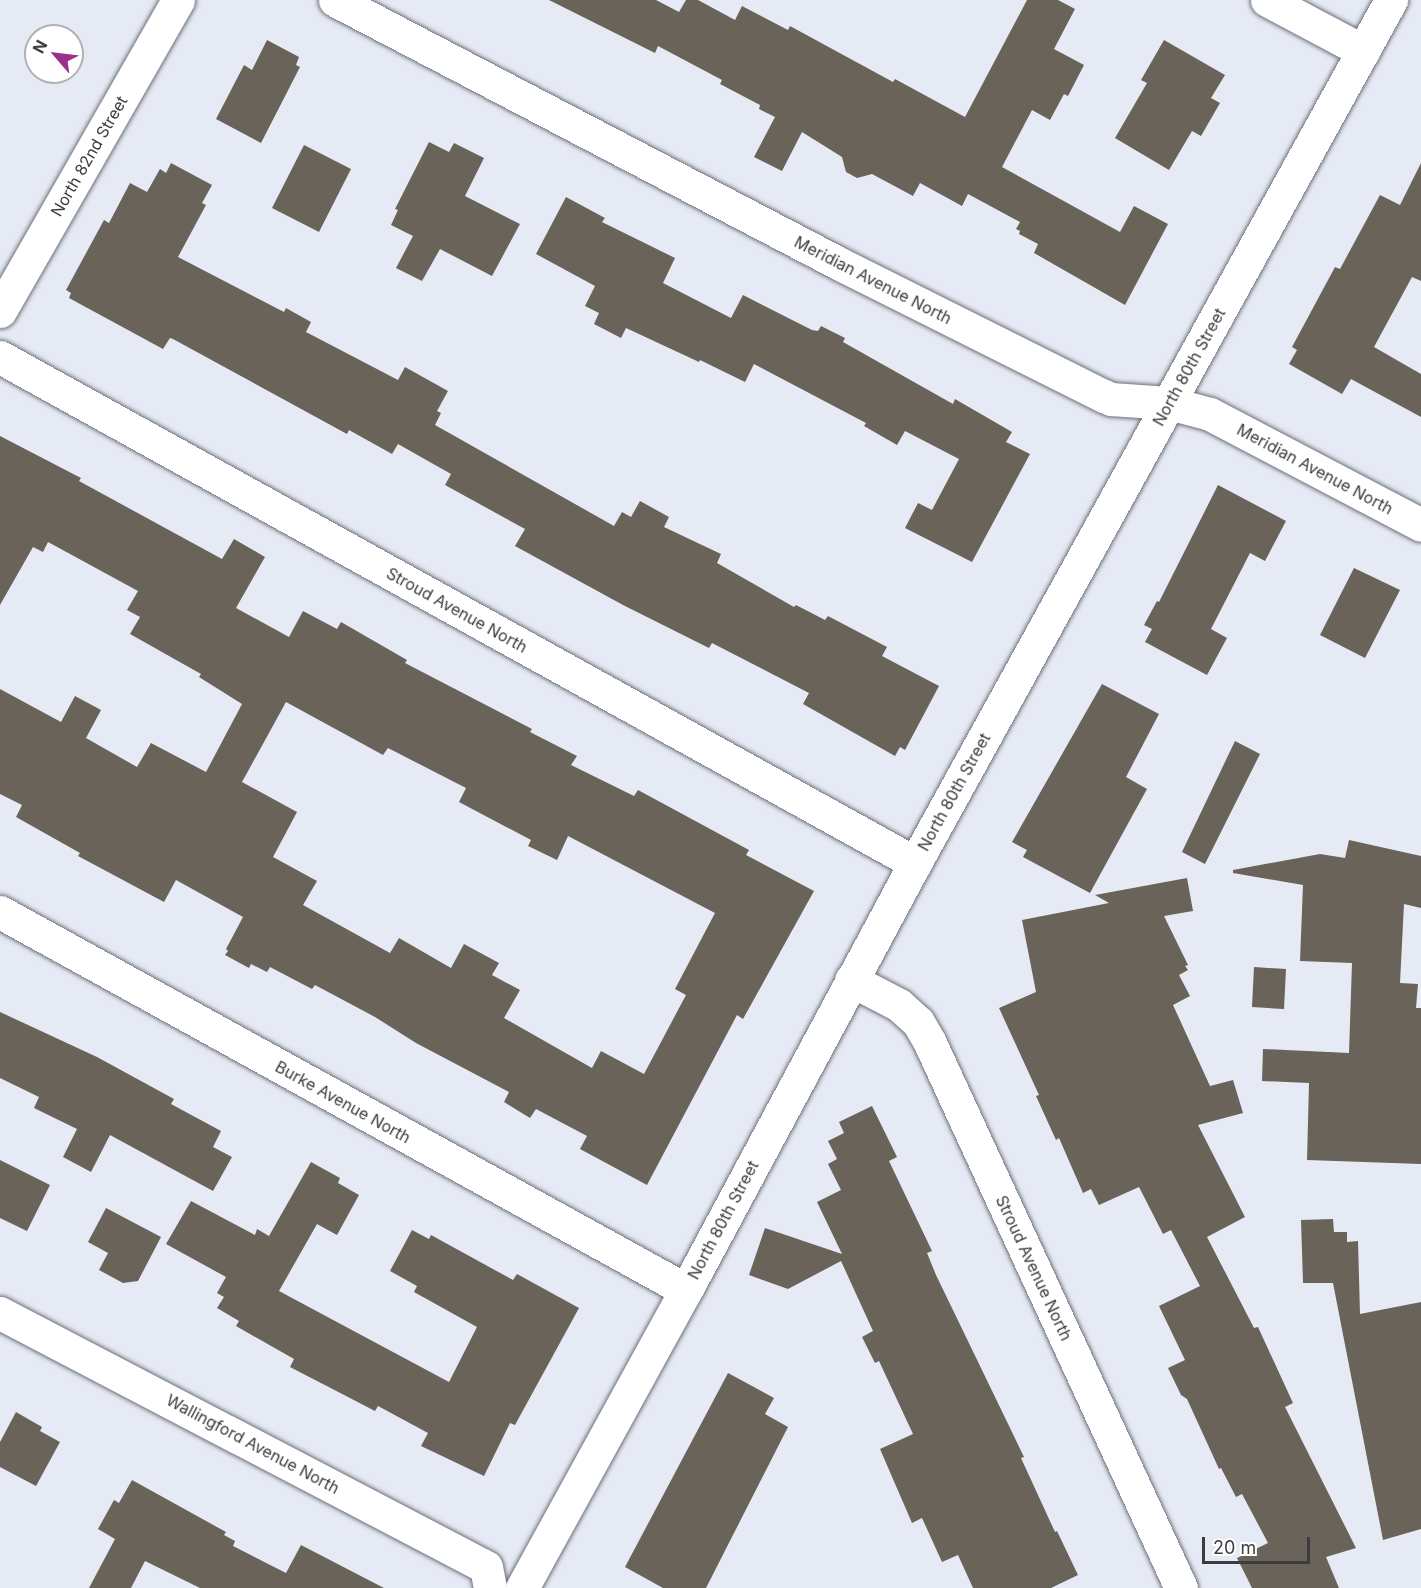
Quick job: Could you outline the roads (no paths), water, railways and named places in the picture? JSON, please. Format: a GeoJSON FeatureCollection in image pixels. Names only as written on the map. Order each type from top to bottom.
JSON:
{"type":"FeatureCollection","features":[{"type":"Feature","properties":{"kind":"street","name":"North 82nd Street"},"geometry":{"type":"LineString","coordinates":[[0,311],[178,0]]}},
{"type":"Feature","properties":{"kind":"street","name":"Meridian Avenue North"},"geometry":{"type":"LineString","coordinates":[[335,0],[838,263],[1104,396],[1112,399],[1169,403],[1210,414],[1421,525]]}},
{"type":"Feature","properties":{"kind":"street"},"geometry":{"type":"LineString","coordinates":[[1266,0],[1363,51]]}},
{"type":"Feature","properties":{"kind":"street","name":"North 80th Street"},"geometry":{"type":"LineString","coordinates":[[522,1588],[686,1290],[915,863],[1391,0]]}},
{"type":"Feature","properties":{"kind":"street","name":"Stroud Avenue North"},"geometry":{"type":"LineString","coordinates":[[0,357],[915,863]]}},
{"type":"Feature","properties":{"kind":"street","name":"Burke Avenue North"},"geometry":{"type":"LineString","coordinates":[[0,912],[686,1290]]}},
{"type":"Feature","properties":{"kind":"street","name":"Stroud Avenue North"},"geometry":{"type":"LineString","coordinates":[[851,980],[899,1005],[918,1022],[924,1032],[1182,1588]]}},
{"type":"Feature","properties":{"kind":"street","name":"Wallingford Avenue North"},"geometry":{"type":"LineString","coordinates":[[0,1313],[486,1567],[490,1588]]}}]}
